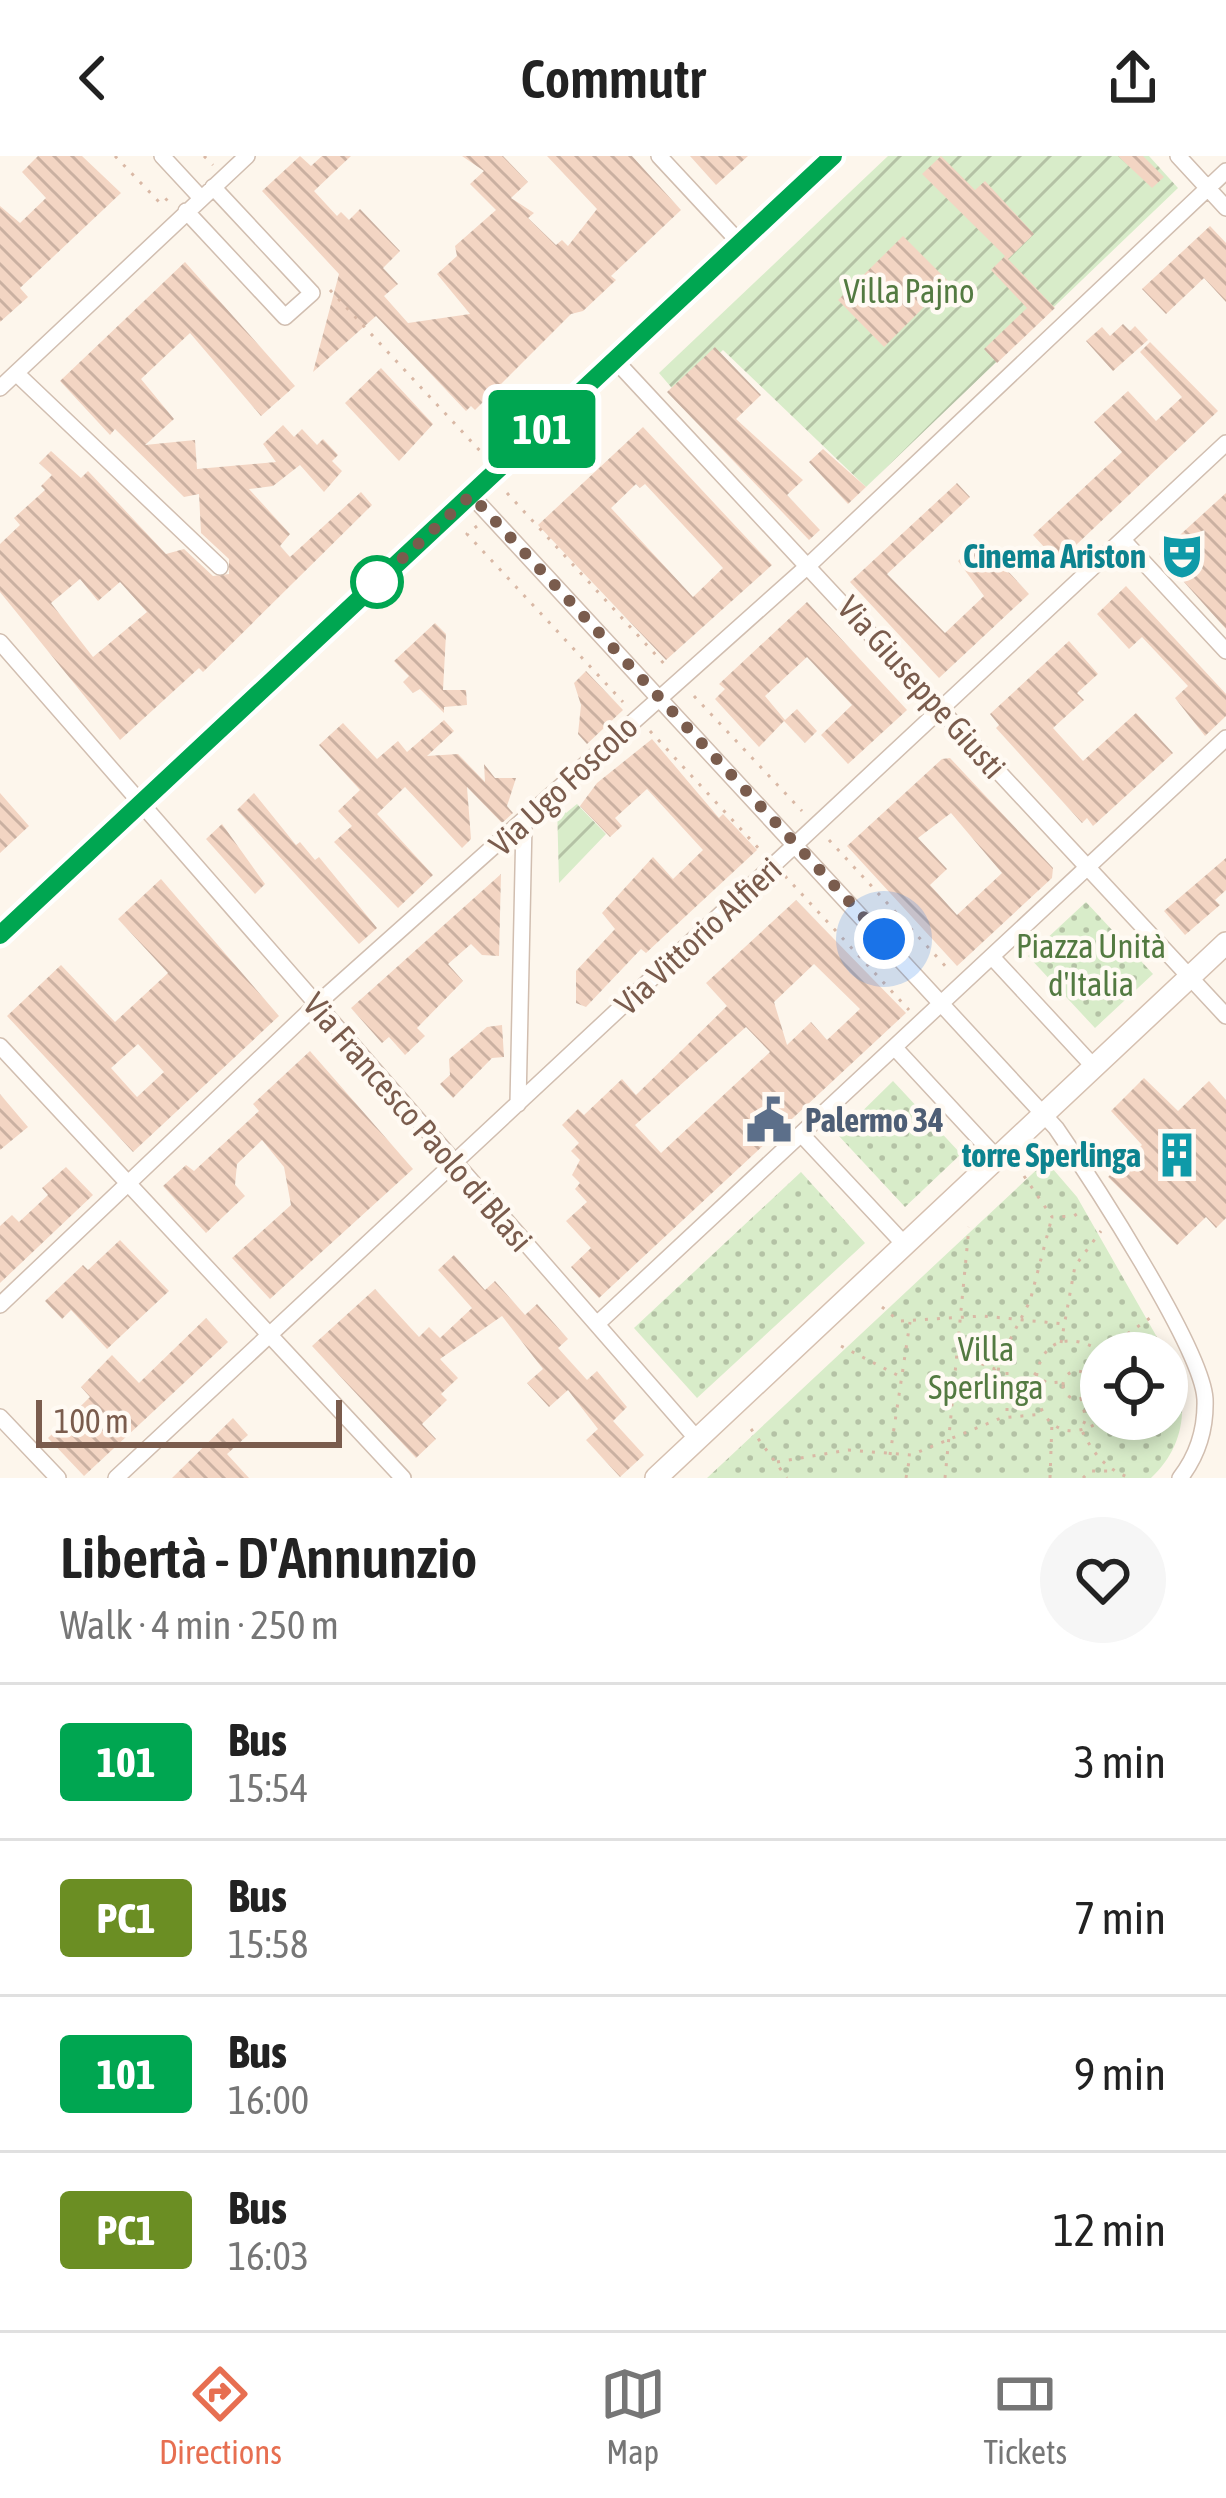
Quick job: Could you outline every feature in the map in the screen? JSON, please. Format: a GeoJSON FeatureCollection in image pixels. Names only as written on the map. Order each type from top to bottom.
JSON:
{"type":"FeatureCollection","features":[{"type":"Feature","properties":{"kind":"street"},"geometry":{"type":"LineString","coordinates":[[162,156],[207,192],[312,293],[285,317],[186,212]]}},
{"type":"Feature","properties":{"kind":"street"},"geometry":{"type":"LineString","coordinates":[[0,388],[247,156]]}},
{"type":"Feature","properties":{"kind":"street"},"geometry":{"type":"LineString","coordinates":[[659,156],[740,243]]}},
{"type":"Feature","properties":{"kind":"street"},"geometry":{"type":"LineString","coordinates":[[0,934],[833,156]]}},
{"type":"Feature","properties":{"kind":"street"},"geometry":{"type":"LineString","coordinates":[[1178,156],[1226,208]]}},
{"type":"Feature","properties":{"kind":"street","name":"Via Ugo Foscolo"},"geometry":{"type":"LineString","coordinates":[[0,1305],[316,1005],[810,564],[1226,171]]}},
{"type":"Feature","properties":{"kind":"street","name":"Via Giuseppe Giusti"},"geometry":{"type":"LineString","coordinates":[[615,360],[810,564],[1226,1016]]}},
{"type":"Feature","properties":{"kind":"street"},"geometry":{"type":"LineString","coordinates":[[16,373],[220,567]]}},
{"type":"Feature","properties":{"kind":"street","name":"Via Vittorio Alfieri"},"geometry":{"type":"LineString","coordinates":[[116,1478],[1226,443]]}},
{"type":"Feature","properties":{"kind":"street"},"geometry":{"type":"LineString","coordinates":[[471,495],[1045,1114],[1116,1222],[1200,1374],[1203,1432],[1180,1478]]}},
{"type":"Feature","properties":{"kind":"street"},"geometry":{"type":"LineString","coordinates":[[1123,539],[1226,651]]}},
{"type":"Feature","properties":{"kind":"street","name":"Via Francesco Paolo di Blasi"},"geometry":{"type":"LineString","coordinates":[[0,642],[697,1439]]}},
{"type":"Feature","properties":{"kind":"street"},"geometry":{"type":"LineString","coordinates":[[597,1324],[1226,738]]}},
{"type":"Feature","properties":{"kind":"street"},"geometry":{"type":"LineString","coordinates":[[518,1104],[524,823]]}},
{"type":"Feature","properties":{"kind":"street"},"geometry":{"type":"LineString","coordinates":[[656,1478],[1226,943]]}},
{"type":"Feature","properties":{"kind":"street"},"geometry":{"type":"LineString","coordinates":[[992,957],[1094,1067]]}},
{"type":"Feature","properties":{"kind":"street"},"geometry":{"type":"LineString","coordinates":[[0,1046],[403,1478]]}},
{"type":"Feature","properties":{"kind":"street"},"geometry":{"type":"LineString","coordinates":[[895,1048],[997,1158]]}},
{"type":"Feature","properties":{"kind":"street"},"geometry":{"type":"LineString","coordinates":[[802,1135],[904,1245]]}},
{"type":"Feature","properties":{"kind":"street"},"geometry":{"type":"LineString","coordinates":[[0,1417],[58,1478]]}},
{"type":"Feature","properties":{"kind":"path"},"geometry":{"type":"LineString","coordinates":[[115,156],[161,204]]}},
{"type":"Feature","properties":{"kind":"path"},"geometry":{"type":"LineString","coordinates":[[321,280],[482,451]]}},
{"type":"Feature","properties":{"kind":"path"},"geometry":{"type":"LineString","coordinates":[[509,496],[963,984]]}},
{"type":"Feature","properties":{"kind":"path"},"geometry":{"type":"LineString","coordinates":[[467,534],[921,1023]]}},
{"type":"Feature","properties":{"kind":"path"},"geometry":{"type":"LineString","coordinates":[[1024,1176],[1052,1217]]}},
{"type":"Feature","properties":{"kind":"path"},"geometry":{"type":"LineString","coordinates":[[1052,1217],[1074,1216],[1090,1204]]}},
{"type":"Feature","properties":{"kind":"path"},"geometry":{"type":"LineString","coordinates":[[995,1369],[1022,1319],[1052,1217]]}},
{"type":"Feature","properties":{"kind":"path"},"geometry":{"type":"LineString","coordinates":[[946,1478],[968,1227]]}},
{"type":"Feature","properties":{"kind":"path"},"geometry":{"type":"LineString","coordinates":[[1061,1345],[1075,1266],[1104,1229]]}},
{"type":"Feature","properties":{"kind":"path"},"geometry":{"type":"LineString","coordinates":[[882,1307],[898,1321],[961,1316],[1064,1324]]}},
{"type":"Feature","properties":{"kind":"path"},"geometry":{"type":"LineString","coordinates":[[1131,1332],[1154,1316]]}},
{"type":"Feature","properties":{"kind":"path"},"geometry":{"type":"LineString","coordinates":[[890,1457],[910,1320]]}},
{"type":"Feature","properties":{"kind":"path"},"geometry":{"type":"LineString","coordinates":[[1080,1343],[1048,1352],[1034,1373],[1033,1392],[1052,1422],[1080,1429]]}},
{"type":"Feature","properties":{"kind":"path"},"geometry":{"type":"LineString","coordinates":[[841,1346],[903,1378]]}},
{"type":"Feature","properties":{"kind":"path"},"geometry":{"type":"LineString","coordinates":[[957,1354],[1007,1370],[1007,1418]]}},
{"type":"Feature","properties":{"kind":"path"},"geometry":{"type":"LineString","coordinates":[[1034,1373],[1047,1383],[1080,1373]]}},
{"type":"Feature","properties":{"kind":"path"},"geometry":{"type":"LineString","coordinates":[[1063,1382],[1066,1394],[1080,1398]]}},
{"type":"Feature","properties":{"kind":"path"},"geometry":{"type":"LineString","coordinates":[[777,1462],[848,1450],[890,1457],[910,1455],[1007,1418],[1043,1414]]}},
{"type":"Feature","properties":{"kind":"path"},"geometry":{"type":"LineString","coordinates":[[1050,1478],[1052,1422]]}},
{"type":"Feature","properties":{"kind":"path"},"geometry":{"type":"LineString","coordinates":[[751,1429],[787,1478]]}},
{"type":"Feature","properties":{"kind":"path"},"geometry":{"type":"LineString","coordinates":[[1089,1440],[1113,1472]]}},
{"type":"Feature","properties":{"kind":"path"},"geometry":{"type":"LineString","coordinates":[[906,1478],[910,1455]]}},
{"type":"Feature","properties":{"kind":"path"},"geometry":{"type":"LineString","coordinates":[[1083,1478],[1090,1472],[1130,1478]]}},
{"type":"Feature","properties":{"kind":"green space","name":"Villa Pajno"},"geometry":{"type":"Polygon","coordinates":[[[888,156],[1149,156],[1178,188],[866,487],[723,350],[677,394],[659,373],[888,156]]]}},
{"type":"Feature","properties":{"kind":"green space"},"geometry":{"type":"Polygon","coordinates":[[[557,804],[566,813],[577,804],[606,834],[559,883],[557,804]]]}},
{"type":"Feature","properties":{"kind":"green space","name":"Piazza Unità d'Italia"},"geometry":{"type":"Polygon","coordinates":[[[1086,902],[1153,974],[1095,1028],[1028,956],[1086,902]]]}},
{"type":"Feature","properties":{"kind":"green space"},"geometry":{"type":"Polygon","coordinates":[[[893,1081],[961,1154],[905,1207],[838,1135],[893,1081]]]}},
{"type":"Feature","properties":{"kind":"green space","name":"Villa Sperlinga"},"geometry":{"type":"Polygon","coordinates":[[[1046,1161],[1077,1197],[1154,1332],[1080,1332],[1080,1440],[1176,1440],[1151,1478],[707,1478],[1046,1161]]]}},
{"type":"Feature","properties":{"kind":"green space"},"geometry":{"type":"Polygon","coordinates":[[[801,1172],[865,1243],[697,1398],[634,1328],[801,1172]]]}},
{"type":"Feature","properties":{"kind":"building"},"geometry":{"type":"Polygon","coordinates":[[[38,156],[82,156],[121,193],[20,288],[28,297],[0,322],[0,206],[20,223],[46,198],[22,172],[38,156]]]}},
{"type":"Feature","properties":{"kind":"building"},"geometry":{"type":"Polygon","coordinates":[[[300,156],[311,166],[322,156],[351,156],[314,191],[337,216],[341,212],[349,220],[360,209],[400,251],[383,268],[398,284],[384,296],[408,323],[470,314],[437,274],[457,256],[455,246],[496,210],[470,184],[484,171],[462,156],[503,156],[528,182],[511,198],[534,213],[528,218],[556,245],[562,240],[568,246],[597,209],[547,156],[632,156],[681,210],[611,276],[616,280],[583,311],[571,314],[475,410],[471,406],[466,411],[376,316],[313,372],[339,274],[262,191],[300,156]]]}},
{"type":"Feature","properties":{"kind":"building"},"geometry":{"type":"Polygon","coordinates":[[[690,156],[748,156],[716,185],[690,156]]]}},
{"type":"Feature","properties":{"kind":"building"},"geometry":{"type":"Polygon","coordinates":[[[941,156],[975,190],[985,181],[1034,234],[1008,259],[1055,308],[997,363],[984,349],[1027,308],[991,270],[1005,256],[922,174],[941,156]]]}},
{"type":"Feature","properties":{"kind":"building"},"geometry":{"type":"Polygon","coordinates":[[[1118,156],[1143,156],[1164,177],[1152,188],[1118,156]]]}},
{"type":"Feature","properties":{"kind":"building"},"geometry":{"type":"Polygon","coordinates":[[[1210,226],[1226,243],[1226,302],[1204,278],[1166,314],[1142,289],[1210,226]]]}},
{"type":"Feature","properties":{"kind":"building","name":"Villa Pajno"},"geometry":{"type":"Polygon","coordinates":[[[903,236],[949,282],[884,347],[838,300],[903,236]]]}},
{"type":"Feature","properties":{"kind":"building"},"geometry":{"type":"Polygon","coordinates":[[[185,262],[295,386],[261,416],[190,333],[141,379],[174,419],[145,445],[195,440],[197,469],[276,462],[263,444],[283,425],[294,437],[302,429],[317,445],[323,439],[338,455],[332,461],[342,471],[324,492],[300,465],[273,486],[249,489],[290,534],[280,546],[290,557],[361,492],[372,505],[203,672],[199,668],[120,740],[0,592],[0,544],[20,525],[14,518],[45,490],[41,486],[52,475],[39,463],[51,451],[81,478],[88,471],[166,554],[184,549],[213,576],[229,574],[229,559],[201,533],[199,494],[184,497],[115,429],[110,435],[60,381],[185,262]],[[80,579],[51,603],[93,657],[147,612],[120,582],[98,601],[80,579]]]}},
{"type":"Feature","properties":{"kind":"building"},"geometry":{"type":"Polygon","coordinates":[[[1123,324],[1130,331],[1135,326],[1148,340],[1113,371],[1086,341],[1102,327],[1110,336],[1123,324]]]}},
{"type":"Feature","properties":{"kind":"building"},"geometry":{"type":"Polygon","coordinates":[[[1150,342],[1218,411],[1058,562],[1033,535],[1122,452],[1094,422],[1128,391],[1156,421],[1182,397],[1140,352],[1150,342]]]}},
{"type":"Feature","properties":{"kind":"building"},"geometry":{"type":"Polygon","coordinates":[[[715,347],[761,395],[736,419],[803,480],[787,495],[820,530],[809,540],[667,392],[715,347]]]}},
{"type":"Feature","properties":{"kind":"building"},"geometry":{"type":"Polygon","coordinates":[[[381,368],[433,424],[399,461],[345,403],[381,368]]]}},
{"type":"Feature","properties":{"kind":"building"},"geometry":{"type":"Polygon","coordinates":[[[643,427],[772,565],[666,660],[538,525],[643,427]],[[636,484],[611,508],[693,597],[723,568],[645,484],[640,488],[636,484]]]}},
{"type":"Feature","properties":{"kind":"building"},"geometry":{"type":"Polygon","coordinates":[[[823,449],[866,487],[848,504],[809,462],[823,449]]]}},
{"type":"Feature","properties":{"kind":"building"},"geometry":{"type":"Polygon","coordinates":[[[957,483],[970,497],[887,574],[945,633],[984,596],[958,561],[980,541],[1029,594],[939,678],[850,582],[957,483]]]}},
{"type":"Feature","properties":{"kind":"building"},"geometry":{"type":"Polygon","coordinates":[[[1226,493],[1226,629],[1159,554],[1226,493]]]}},
{"type":"Feature","properties":{"kind":"building"},"geometry":{"type":"Polygon","coordinates":[[[1126,586],[1226,694],[1226,716],[1205,736],[1175,698],[1188,686],[1142,637],[1129,649],[1097,614],[1126,586]]]}},
{"type":"Feature","properties":{"kind":"building"},"geometry":{"type":"Polygon","coordinates":[[[807,602],[907,710],[848,764],[821,735],[852,705],[807,657],[765,696],[785,720],[797,709],[817,731],[805,743],[784,721],[759,747],[715,699],[725,689],[719,684],[807,602]]]}},
{"type":"Feature","properties":{"kind":"building"},"geometry":{"type":"Polygon","coordinates":[[[435,623],[446,634],[443,690],[466,690],[467,705],[444,707],[444,713],[420,689],[413,693],[403,682],[409,676],[394,661],[435,623]]]}},
{"type":"Feature","properties":{"kind":"building"},"geometry":{"type":"Polygon","coordinates":[[[1069,641],[1098,674],[1077,693],[1084,700],[1053,728],[1083,761],[1136,713],[1173,753],[1093,826],[1087,818],[1082,823],[996,728],[999,725],[990,714],[1069,641]]]}},
{"type":"Feature","properties":{"kind":"building"},"geometry":{"type":"Polygon","coordinates":[[[586,671],[623,710],[587,744],[578,734],[581,705],[574,683],[586,671]]]}},
{"type":"Feature","properties":{"kind":"building"},"geometry":{"type":"Polygon","coordinates":[[[444,720],[454,731],[427,756],[458,754],[485,782],[484,764],[495,778],[516,778],[507,806],[513,813],[502,823],[467,787],[471,839],[462,848],[405,787],[377,814],[433,875],[398,908],[334,842],[352,826],[338,811],[360,790],[319,745],[343,723],[377,759],[398,741],[407,752],[444,720]]]}},
{"type":"Feature","properties":{"kind":"building"},"geometry":{"type":"Polygon","coordinates":[[[652,739],[719,818],[723,814],[757,850],[646,953],[641,949],[586,1007],[576,1003],[576,971],[615,929],[602,913],[653,857],[673,879],[703,850],[647,789],[615,818],[622,826],[610,837],[580,806],[597,783],[652,739]]]}},
{"type":"Feature","properties":{"kind":"building"},"geometry":{"type":"Polygon","coordinates":[[[950,758],[1053,868],[1052,878],[957,966],[847,846],[942,759],[950,758]],[[951,813],[918,838],[947,869],[930,885],[957,915],[1002,873],[951,813]]]}},
{"type":"Feature","properties":{"kind":"building"},"geometry":{"type":"Polygon","coordinates":[[[0,793],[29,826],[0,853],[0,793]]]}},
{"type":"Feature","properties":{"kind":"building"},"geometry":{"type":"Polygon","coordinates":[[[254,793],[296,845],[300,842],[315,860],[319,857],[377,928],[359,944],[237,810],[254,793]]]}},
{"type":"Feature","properties":{"kind":"building"},"geometry":{"type":"Polygon","coordinates":[[[222,824],[265,884],[255,894],[206,839],[222,824]]]}},
{"type":"Feature","properties":{"kind":"building"},"geometry":{"type":"Polygon","coordinates":[[[1226,858],[1226,890],[1215,900],[1220,905],[1185,935],[1164,911],[1226,858]]]}},
{"type":"Feature","properties":{"kind":"building"},"geometry":{"type":"Polygon","coordinates":[[[501,874],[499,956],[482,955],[471,944],[448,964],[463,981],[417,1028],[425,1036],[405,1055],[389,1037],[382,1043],[351,1008],[501,874]]]}},
{"type":"Feature","properties":{"kind":"building"},"geometry":{"type":"Polygon","coordinates":[[[161,879],[279,1016],[133,1152],[7,1016],[61,965],[115,1022],[168,973],[118,919],[161,879]],[[138,1044],[111,1068],[137,1097],[164,1072],[138,1044]]]}},
{"type":"Feature","properties":{"kind":"building"},"geometry":{"type":"Polygon","coordinates":[[[796,900],[906,1013],[599,1298],[571,1267],[591,1248],[566,1221],[587,1202],[575,1189],[580,1183],[572,1175],[580,1160],[571,1151],[579,1143],[562,1125],[578,1109],[584,1115],[622,1079],[636,1095],[727,1006],[706,983],[796,900]],[[814,964],[774,1002],[787,1045],[811,1022],[827,1040],[860,1009],[814,964]],[[746,1027],[635,1125],[661,1153],[770,1052],[746,1027]]]}},
{"type":"Feature","properties":{"kind":"building"},"geometry":{"type":"Polygon","coordinates":[[[502,1025],[504,1057],[492,1058],[453,1098],[440,1084],[450,1075],[449,1059],[487,1027],[502,1025]]]}},
{"type":"Feature","properties":{"kind":"building"},"geometry":{"type":"Polygon","coordinates":[[[310,1051],[413,1169],[270,1299],[232,1258],[291,1205],[284,1167],[262,1140],[237,1164],[235,1185],[245,1196],[206,1233],[163,1186],[186,1165],[194,1171],[259,1111],[253,1104],[310,1051]]]}},
{"type":"Feature","properties":{"kind":"building","name":"torre Sperlinga"},"geometry":{"type":"Polygon","coordinates":[[[1144,1078],[1178,1111],[1209,1081],[1226,1100],[1226,1218],[1216,1228],[1206,1217],[1177,1245],[1108,1177],[1142,1145],[1111,1111],[1144,1078]]]}},
{"type":"Feature","properties":{"kind":"building"},"geometry":{"type":"Polygon","coordinates":[[[0,1094],[28,1127],[0,1150],[0,1094]]]}},
{"type":"Feature","properties":{"kind":"building"},"geometry":{"type":"Polygon","coordinates":[[[66,1167],[93,1195],[0,1283],[0,1226],[12,1215],[19,1222],[48,1195],[42,1188],[66,1167]]]}},
{"type":"Feature","properties":{"kind":"building"},"geometry":{"type":"Polygon","coordinates":[[[120,1240],[169,1291],[107,1349],[71,1310],[62,1319],[45,1301],[83,1265],[88,1270],[120,1240]]]}},
{"type":"Feature","properties":{"kind":"building"},"geometry":{"type":"Polygon","coordinates":[[[454,1255],[485,1290],[495,1281],[525,1315],[537,1304],[568,1339],[558,1348],[587,1380],[597,1371],[627,1407],[613,1421],[644,1455],[620,1477],[586,1440],[598,1429],[568,1390],[549,1407],[527,1383],[543,1369],[502,1316],[440,1359],[458,1378],[441,1394],[447,1400],[422,1424],[436,1439],[416,1458],[312,1346],[375,1289],[419,1337],[429,1327],[440,1338],[472,1308],[438,1270],[454,1255]]]}},
{"type":"Feature","properties":{"kind":"building"},"geometry":{"type":"Polygon","coordinates":[[[206,1318],[228,1342],[84,1476],[48,1438],[90,1397],[81,1387],[112,1355],[139,1383],[206,1318]]]}},
{"type":"Feature","properties":{"kind":"building"},"geometry":{"type":"Polygon","coordinates":[[[233,1418],[248,1435],[227,1454],[249,1478],[172,1478],[233,1418]]]}},
{"type":"Feature","properties":{"kind":"bus line","name":"101"},"geometry":{"type":"LineString","coordinates":[[0,935],[833,156]]}},
{"type":"Feature","properties":{"kind":"place","name":"Cinema Ariston"},"geometry":{"type":"Point","coordinates":[1182,556]}},
{"type":"Feature","properties":{"kind":"place","name":"Palermo 34"},"geometry":{"type":"Point","coordinates":[769,1120]}},
{"type":"Feature","properties":{"kind":"place","name":"torre Sperlinga"},"geometry":{"type":"Point","coordinates":[1177,1155]}},
{"type":"Feature","properties":{"kind":"route"},"geometry":{"type":"LineString","coordinates":[[377,582],[366,592],[471,495],[884,939]]}}]}
